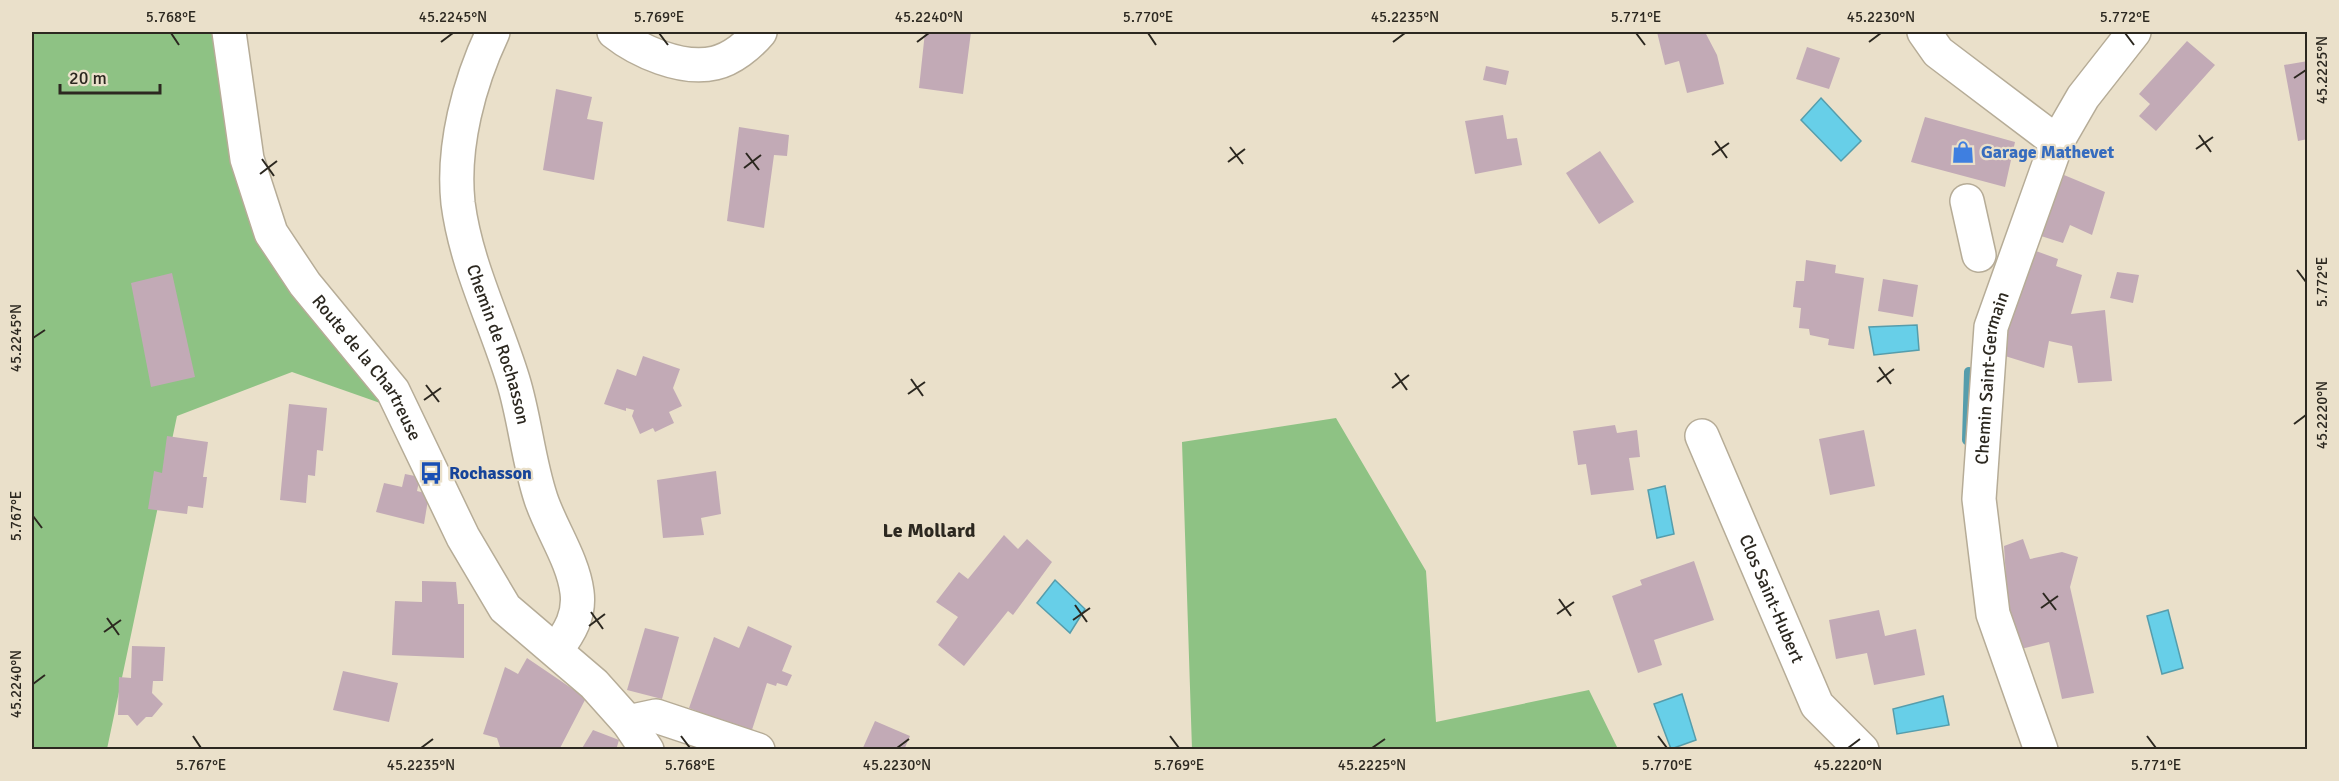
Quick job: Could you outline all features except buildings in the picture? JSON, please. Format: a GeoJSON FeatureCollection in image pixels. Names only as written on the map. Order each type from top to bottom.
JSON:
{"type":"FeatureCollection","features":[{"type":"Feature","properties":{"kind":"street","name":"Route de la Chartreuse"},"geometry":{"type":"LineString","coordinates":[[229,32],[248,159],[271,232],[305,284],[393,391],[463,537],[506,608],[529,630],[556,650],[628,722],[647,750]]}},
{"type":"Feature","properties":{"kind":"street","name":"Chemin de Rochasson"},"geometry":{"type":"LineString","coordinates":[[493,32],[470,90],[459,160],[459,204],[467,248],[513,383],[529,457],[542,501],[577,591],[577,608],[571,630],[556,650]]}},
{"type":"Feature","properties":{"kind":"street"},"geometry":{"type":"LineString","coordinates":[[614,32],[632,46],[657,57],[685,63],[714,64],[738,52],[760,32]]}},
{"type":"Feature","properties":{"kind":"street"},"geometry":{"type":"LineString","coordinates":[[1923,32],[1938,52],[2057,142]]}},
{"type":"Feature","properties":{"kind":"street","name":"Chemin Saint-Germain"},"geometry":{"type":"LineString","coordinates":[[2041,750],[1993,614],[1979,499],[1991,327],[2057,142],[2083,98],[2134,32]]}},
{"type":"Feature","properties":{"kind":"street"},"geometry":{"type":"LineString","coordinates":[[1967,201],[1979,255]]}},
{"type":"Feature","properties":{"kind":"street","name":"Clos Saint-Hubert"},"geometry":{"type":"LineString","coordinates":[[1702,436],[1817,705],[1862,750]]}},
{"type":"Feature","properties":{"kind":"street"},"geometry":{"type":"LineString","coordinates":[[628,722],[656,716],[758,750]]}},
{"type":"Feature","properties":{"kind":"green space"},"geometry":{"type":"Polygon","coordinates":[[[32,32],[215,32],[254,193],[400,410],[292,372],[177,416],[107,749],[32,749],[32,32]]]}},
{"type":"Feature","properties":{"kind":"green space"},"geometry":{"type":"Polygon","coordinates":[[[1336,418],[1426,571],[1436,722],[1589,690],[1618,749],[1192,749],[1182,442],[1336,418]]]}},
{"type":"Feature","properties":{"kind":"water"},"geometry":{"type":"Polygon","coordinates":[[[1821,98],[1861,141],[1841,161],[1801,120],[1821,98]]]}},
{"type":"Feature","properties":{"kind":"water"},"geometry":{"type":"Polygon","coordinates":[[[1917,325],[1919,350],[1874,355],[1869,327],[1917,325]]]}},
{"type":"Feature","properties":{"kind":"water"},"geometry":{"type":"Polygon","coordinates":[[[1665,486],[1674,534],[1657,538],[1648,490],[1665,486]]]}},
{"type":"Feature","properties":{"kind":"water"},"geometry":{"type":"Polygon","coordinates":[[[1055,580],[1085,609],[1070,633],[1037,603],[1055,580]]]}},
{"type":"Feature","properties":{"kind":"water"},"geometry":{"type":"Polygon","coordinates":[[[2168,610],[2183,668],[2162,674],[2147,616],[2168,610]]]}},
{"type":"Feature","properties":{"kind":"water"},"geometry":{"type":"Polygon","coordinates":[[[1682,694],[1696,740],[1671,749],[1654,704],[1682,694]]]}},
{"type":"Feature","properties":{"kind":"water"},"geometry":{"type":"Polygon","coordinates":[[[1943,696],[1949,725],[1897,734],[1893,709],[1943,696]]]}},
{"type":"Feature","properties":{"kind":"waterway"},"geometry":{"type":"LineString","coordinates":[[1967,440],[1969,372]]}},
{"type":"Feature","properties":{"kind":"place","name":"Garage Mathevet"},"geometry":{"type":"Point","coordinates":[1963,152]}},
{"type":"Feature","properties":{"kind":"place","name":"Rochasson"},"geometry":{"type":"Point","coordinates":[431,473]}},
{"type":"Feature","properties":{"kind":"district","name":"Le Mollard"},"geometry":{"type":"Point","coordinates":[929,530]}}]}
